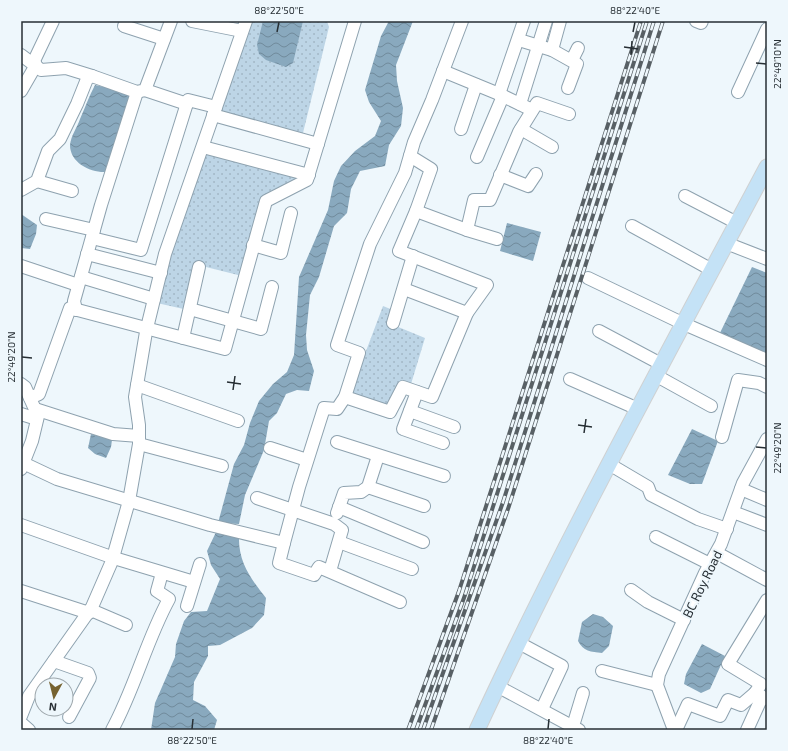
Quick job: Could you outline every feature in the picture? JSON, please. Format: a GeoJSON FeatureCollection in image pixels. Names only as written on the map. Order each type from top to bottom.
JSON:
{"type":"FeatureCollection","features":[{"type":"Feature","properties":{"kind":"main road"},"geometry":{"type":"LineString","coordinates":[[477,730],[554,567],[682,323],[767,167]]}},
{"type":"Feature","properties":{"kind":"street"},"geometry":{"type":"LineString","coordinates":[[21,91],[35,64],[53,21]]}},
{"type":"Feature","properties":{"kind":"street"},"geometry":{"type":"LineString","coordinates":[[76,310],[74,301],[93,234],[141,91],[171,21]]}},
{"type":"Feature","properties":{"kind":"street"},"geometry":{"type":"LineString","coordinates":[[21,716],[29,696],[90,611],[114,558],[129,500],[139,440],[135,397],[154,299],[165,254],[203,148],[214,111],[244,26],[192,21]]}},
{"type":"Feature","properties":{"kind":"street"},"geometry":{"type":"LineString","coordinates":[[30,398],[39,394],[70,308],[225,349],[266,201],[307,180],[355,21]]}},
{"type":"Feature","properties":{"kind":"street"},"geometry":{"type":"LineString","coordinates":[[400,602],[319,566],[314,575],[279,563],[307,460],[324,408],[337,409],[345,397],[359,353],[337,345],[370,244],[405,173],[414,142],[443,71],[457,21]]}},
{"type":"Feature","properties":{"kind":"street"},"geometry":{"type":"LineString","coordinates":[[477,157],[501,95],[524,21]]}},
{"type":"Feature","properties":{"kind":"street"},"geometry":{"type":"LineString","coordinates":[[520,104],[546,21]]}},
{"type":"Feature","properties":{"kind":"street"},"geometry":{"type":"LineString","coordinates":[[552,50],[560,21]]}},
{"type":"Feature","properties":{"kind":"street"},"geometry":{"type":"LineString","coordinates":[[696,21],[701,23],[702,21]]}},
{"type":"Feature","properties":{"kind":"street"},"geometry":{"type":"LineString","coordinates":[[124,26],[164,39]]}},
{"type":"Feature","properties":{"kind":"street"},"geometry":{"type":"LineString","coordinates":[[738,92],[767,29]]}},
{"type":"Feature","properties":{"kind":"street"},"geometry":{"type":"LineString","coordinates":[[518,40],[552,50],[578,64],[568,88]]}},
{"type":"Feature","properties":{"kind":"street"},"geometry":{"type":"LineString","coordinates":[[572,60],[578,48]]}},
{"type":"Feature","properties":{"kind":"street"},"geometry":{"type":"LineString","coordinates":[[21,55],[41,70],[66,68],[187,104]]}},
{"type":"Feature","properties":{"kind":"street"},"geometry":{"type":"LineString","coordinates":[[443,71],[501,95],[532,110]]}},
{"type":"Feature","properties":{"kind":"street"},"geometry":{"type":"LineString","coordinates":[[21,190],[37,181],[48,151],[60,139],[87,79],[92,76]]}},
{"type":"Feature","properties":{"kind":"street"},"geometry":{"type":"LineString","coordinates":[[462,129],[476,85]]}},
{"type":"Feature","properties":{"kind":"street"},"geometry":{"type":"LineString","coordinates":[[46,219],[141,250],[188,100],[214,111],[318,144]]}},
{"type":"Feature","properties":{"kind":"street"},"geometry":{"type":"LineString","coordinates":[[466,230],[474,200],[490,200],[521,129],[536,103],[569,114]]}},
{"type":"Feature","properties":{"kind":"street"},"geometry":{"type":"LineString","coordinates":[[521,129],[552,147]]}},
{"type":"Feature","properties":{"kind":"street"},"geometry":{"type":"LineString","coordinates":[[203,148],[309,175]]}},
{"type":"Feature","properties":{"kind":"street"},"geometry":{"type":"LineString","coordinates":[[345,397],[390,412],[403,387],[432,397],[467,313],[487,285],[399,251],[416,212],[431,169],[410,156]]}},
{"type":"Feature","properties":{"kind":"street"},"geometry":{"type":"LineString","coordinates":[[500,175],[528,186],[536,174]]}},
{"type":"Feature","properties":{"kind":"street"},"geometry":{"type":"LineString","coordinates":[[37,181],[72,191]]}},
{"type":"Feature","properties":{"kind":"street"},"geometry":{"type":"LineString","coordinates":[[685,196],[737,223]]}},
{"type":"Feature","properties":{"kind":"street"},"geometry":{"type":"LineString","coordinates":[[416,212],[466,230],[497,239]]}},
{"type":"Feature","properties":{"kind":"street"},"geometry":{"type":"LineString","coordinates":[[253,245],[281,253],[291,214]]}},
{"type":"Feature","properties":{"kind":"street"},"geometry":{"type":"LineString","coordinates":[[632,226],[712,270]]}},
{"type":"Feature","properties":{"kind":"street"},"geometry":{"type":"LineString","coordinates":[[726,243],[767,258]]}},
{"type":"Feature","properties":{"kind":"street"},"geometry":{"type":"LineString","coordinates":[[87,254],[161,273]]}},
{"type":"Feature","properties":{"kind":"street"},"geometry":{"type":"LineString","coordinates":[[393,323],[413,256]]}},
{"type":"Feature","properties":{"kind":"street"},"geometry":{"type":"LineString","coordinates":[[21,266],[154,299]]}},
{"type":"Feature","properties":{"kind":"street"},"geometry":{"type":"LineString","coordinates":[[183,338],[199,266]]}},
{"type":"Feature","properties":{"kind":"street"},"geometry":{"type":"LineString","coordinates":[[588,278],[682,323],[767,360]]}},
{"type":"Feature","properties":{"kind":"street"},"geometry":{"type":"LineString","coordinates":[[190,309],[261,328],[272,287]]}},
{"type":"Feature","properties":{"kind":"street"},"geometry":{"type":"LineString","coordinates":[[404,290],[467,313]]}},
{"type":"Feature","properties":{"kind":"street"},"geometry":{"type":"LineString","coordinates":[[599,331],[658,369],[711,406]]}},
{"type":"Feature","properties":{"kind":"street"},"geometry":{"type":"LineString","coordinates":[[570,379],[638,409]]}},
{"type":"Feature","properties":{"kind":"street"},"geometry":{"type":"LineString","coordinates":[[722,437],[738,380],[759,383],[767,386]]}},
{"type":"Feature","properties":{"kind":"street"},"geometry":{"type":"LineString","coordinates":[[21,384],[25,387],[36,414],[32,441],[22,465],[57,479],[210,525],[284,542]]}},
{"type":"Feature","properties":{"kind":"street"},"geometry":{"type":"LineString","coordinates":[[137,385],[238,421]]}},
{"type":"Feature","properties":{"kind":"street"},"geometry":{"type":"LineString","coordinates":[[418,392],[403,429],[443,443]]}},
{"type":"Feature","properties":{"kind":"street"},"geometry":{"type":"LineString","coordinates":[[410,411],[454,427]]}},
{"type":"Feature","properties":{"kind":"street"},"geometry":{"type":"LineString","coordinates":[[21,414],[36,414],[139,440],[222,466]]}},
{"type":"Feature","properties":{"kind":"street","name":"BC Roy Road"},"geometry":{"type":"LineString","coordinates":[[657,685],[659,674],[727,529],[741,489],[762,458],[767,439]]}},
{"type":"Feature","properties":{"kind":"street"},"geometry":{"type":"LineString","coordinates":[[337,442],[444,476]]}},
{"type":"Feature","properties":{"kind":"street"},"geometry":{"type":"LineString","coordinates":[[270,448],[307,460]]}},
{"type":"Feature","properties":{"kind":"street"},"geometry":{"type":"LineString","coordinates":[[334,524],[344,493],[360,492],[368,487],[378,456]]}},
{"type":"Feature","properties":{"kind":"street"},"geometry":{"type":"LineString","coordinates":[[609,464],[648,487],[651,495],[698,519],[727,529]]}},
{"type":"Feature","properties":{"kind":"street"},"geometry":{"type":"LineString","coordinates":[[368,487],[424,506]]}},
{"type":"Feature","properties":{"kind":"street"},"geometry":{"type":"LineString","coordinates":[[741,489],[767,500]]}},
{"type":"Feature","properties":{"kind":"street"},"geometry":{"type":"LineString","coordinates":[[258,498],[334,524],[342,530],[330,571]]}},
{"type":"Feature","properties":{"kind":"street"},"geometry":{"type":"LineString","coordinates":[[339,507],[423,542]]}},
{"type":"Feature","properties":{"kind":"street"},"geometry":{"type":"LineString","coordinates":[[733,512],[767,525]]}},
{"type":"Feature","properties":{"kind":"street"},"geometry":{"type":"LineString","coordinates":[[21,526],[114,558],[194,582]]}},
{"type":"Feature","properties":{"kind":"street"},"geometry":{"type":"LineString","coordinates":[[656,537],[710,564]]}},
{"type":"Feature","properties":{"kind":"street"},"geometry":{"type":"LineString","coordinates":[[339,542],[412,569]]}},
{"type":"Feature","properties":{"kind":"street"},"geometry":{"type":"LineString","coordinates":[[717,552],[767,580]]}},
{"type":"Feature","properties":{"kind":"street"},"geometry":{"type":"LineString","coordinates":[[187,606],[200,564]]}},
{"type":"Feature","properties":{"kind":"street"},"geometry":{"type":"LineString","coordinates":[[112,730],[124,708],[147,646],[169,599],[157,590],[162,573]]}},
{"type":"Feature","properties":{"kind":"street"},"geometry":{"type":"LineString","coordinates":[[631,590],[648,602],[684,620]]}},
{"type":"Feature","properties":{"kind":"street"},"geometry":{"type":"LineString","coordinates":[[21,591],[90,611],[126,625]]}},
{"type":"Feature","properties":{"kind":"street"},"geometry":{"type":"LineString","coordinates":[[747,730],[761,696],[761,684],[728,664],[767,600]]}},
{"type":"Feature","properties":{"kind":"street"},"geometry":{"type":"LineString","coordinates":[[518,643],[562,666],[542,709]]}},
{"type":"Feature","properties":{"kind":"street"},"geometry":{"type":"LineString","coordinates":[[54,660],[88,673],[90,678],[74,706]]}},
{"type":"Feature","properties":{"kind":"street"},"geometry":{"type":"LineString","coordinates":[[602,672],[657,685],[675,730]]}},
{"type":"Feature","properties":{"kind":"street"},"geometry":{"type":"LineString","coordinates":[[497,686],[576,728],[583,693]]}},
{"type":"Feature","properties":{"kind":"street"},"geometry":{"type":"LineString","coordinates":[[675,730],[688,704],[720,716],[728,700],[741,705],[761,696]]}},
{"type":"Feature","properties":{"kind":"street"},"geometry":{"type":"LineString","coordinates":[[21,724],[29,730]]}},
{"type":"Feature","properties":{"kind":"shaded area"},"geometry":{"type":"Polygon","coordinates":[[[249,21],[327,21],[329,27],[302,137],[217,114],[249,21]]]}},
{"type":"Feature","properties":{"kind":"shaded area"},"geometry":{"type":"Polygon","coordinates":[[[207,152],[301,177],[264,199],[242,276],[198,265],[188,310],[157,303],[165,264],[207,152]]]}},
{"type":"Feature","properties":{"kind":"shaded area"},"geometry":{"type":"Polygon","coordinates":[[[383,306],[393,310],[391,324],[425,338],[411,384],[388,408],[349,396],[383,306]]]}},
{"type":"Feature","properties":{"kind":"water"},"geometry":{"type":"Polygon","coordinates":[[[263,21],[303,21],[293,63],[286,67],[266,60],[259,54],[257,45],[263,21]]]}},
{"type":"Feature","properties":{"kind":"water"},"geometry":{"type":"Polygon","coordinates":[[[389,21],[413,21],[396,65],[397,81],[403,108],[401,126],[389,145],[385,166],[360,171],[351,189],[347,213],[334,226],[319,277],[310,295],[306,335],[307,350],[314,371],[309,391],[297,390],[286,394],[277,413],[269,421],[264,450],[245,495],[239,524],[218,523],[234,464],[244,445],[250,423],[259,401],[273,384],[287,372],[294,355],[299,277],[328,210],[334,181],[341,166],[355,151],[375,136],[381,121],[369,102],[365,90],[381,36],[389,21]]]}},
{"type":"Feature","properties":{"kind":"water"},"geometry":{"type":"Polygon","coordinates":[[[95,85],[128,92],[131,97],[106,172],[94,171],[82,166],[74,157],[70,145],[95,85]]]}},
{"type":"Feature","properties":{"kind":"water"},"geometry":{"type":"Polygon","coordinates":[[[21,214],[37,225],[36,234],[30,249],[21,248],[21,214]]]}},
{"type":"Feature","properties":{"kind":"water"},"geometry":{"type":"Polygon","coordinates":[[[507,223],[541,232],[533,261],[500,251],[507,223]]]}},
{"type":"Feature","properties":{"kind":"water"},"geometry":{"type":"Polygon","coordinates":[[[752,267],[767,273],[767,356],[718,337],[752,267]]]}},
{"type":"Feature","properties":{"kind":"water"},"geometry":{"type":"Polygon","coordinates":[[[692,429],[718,441],[702,484],[690,484],[668,475],[692,429]]]}},
{"type":"Feature","properties":{"kind":"water"},"geometry":{"type":"Polygon","coordinates":[[[91,434],[112,440],[111,447],[106,458],[95,454],[88,448],[91,434]]]}},
{"type":"Feature","properties":{"kind":"water"},"geometry":{"type":"Polygon","coordinates":[[[217,530],[239,536],[239,545],[246,570],[266,598],[264,615],[252,628],[220,645],[208,646],[208,656],[194,682],[193,700],[205,706],[217,720],[214,730],[151,730],[155,703],[175,657],[176,644],[184,621],[191,612],[207,611],[220,579],[211,565],[207,551],[217,530]]]}},
{"type":"Feature","properties":{"kind":"water"},"geometry":{"type":"Polygon","coordinates":[[[593,614],[603,617],[613,626],[609,646],[602,653],[594,652],[582,647],[578,641],[582,622],[593,614]]]}},
{"type":"Feature","properties":{"kind":"water"},"geometry":{"type":"Polygon","coordinates":[[[702,644],[725,656],[710,689],[701,693],[684,684],[686,674],[702,644]]]}},
{"type":"Feature","properties":{"kind":"railway"},"geometry":{"type":"LineString","coordinates":[[408,730],[459,591],[641,21]]}},
{"type":"Feature","properties":{"kind":"railway"},"geometry":{"type":"LineString","coordinates":[[416,730],[465,595],[647,21]]}},
{"type":"Feature","properties":{"kind":"railway"},"geometry":{"type":"LineString","coordinates":[[423,730],[503,502],[654,21]]}},
{"type":"Feature","properties":{"kind":"railway"},"geometry":{"type":"LineString","coordinates":[[431,730],[509,506],[663,21]]}}]}
